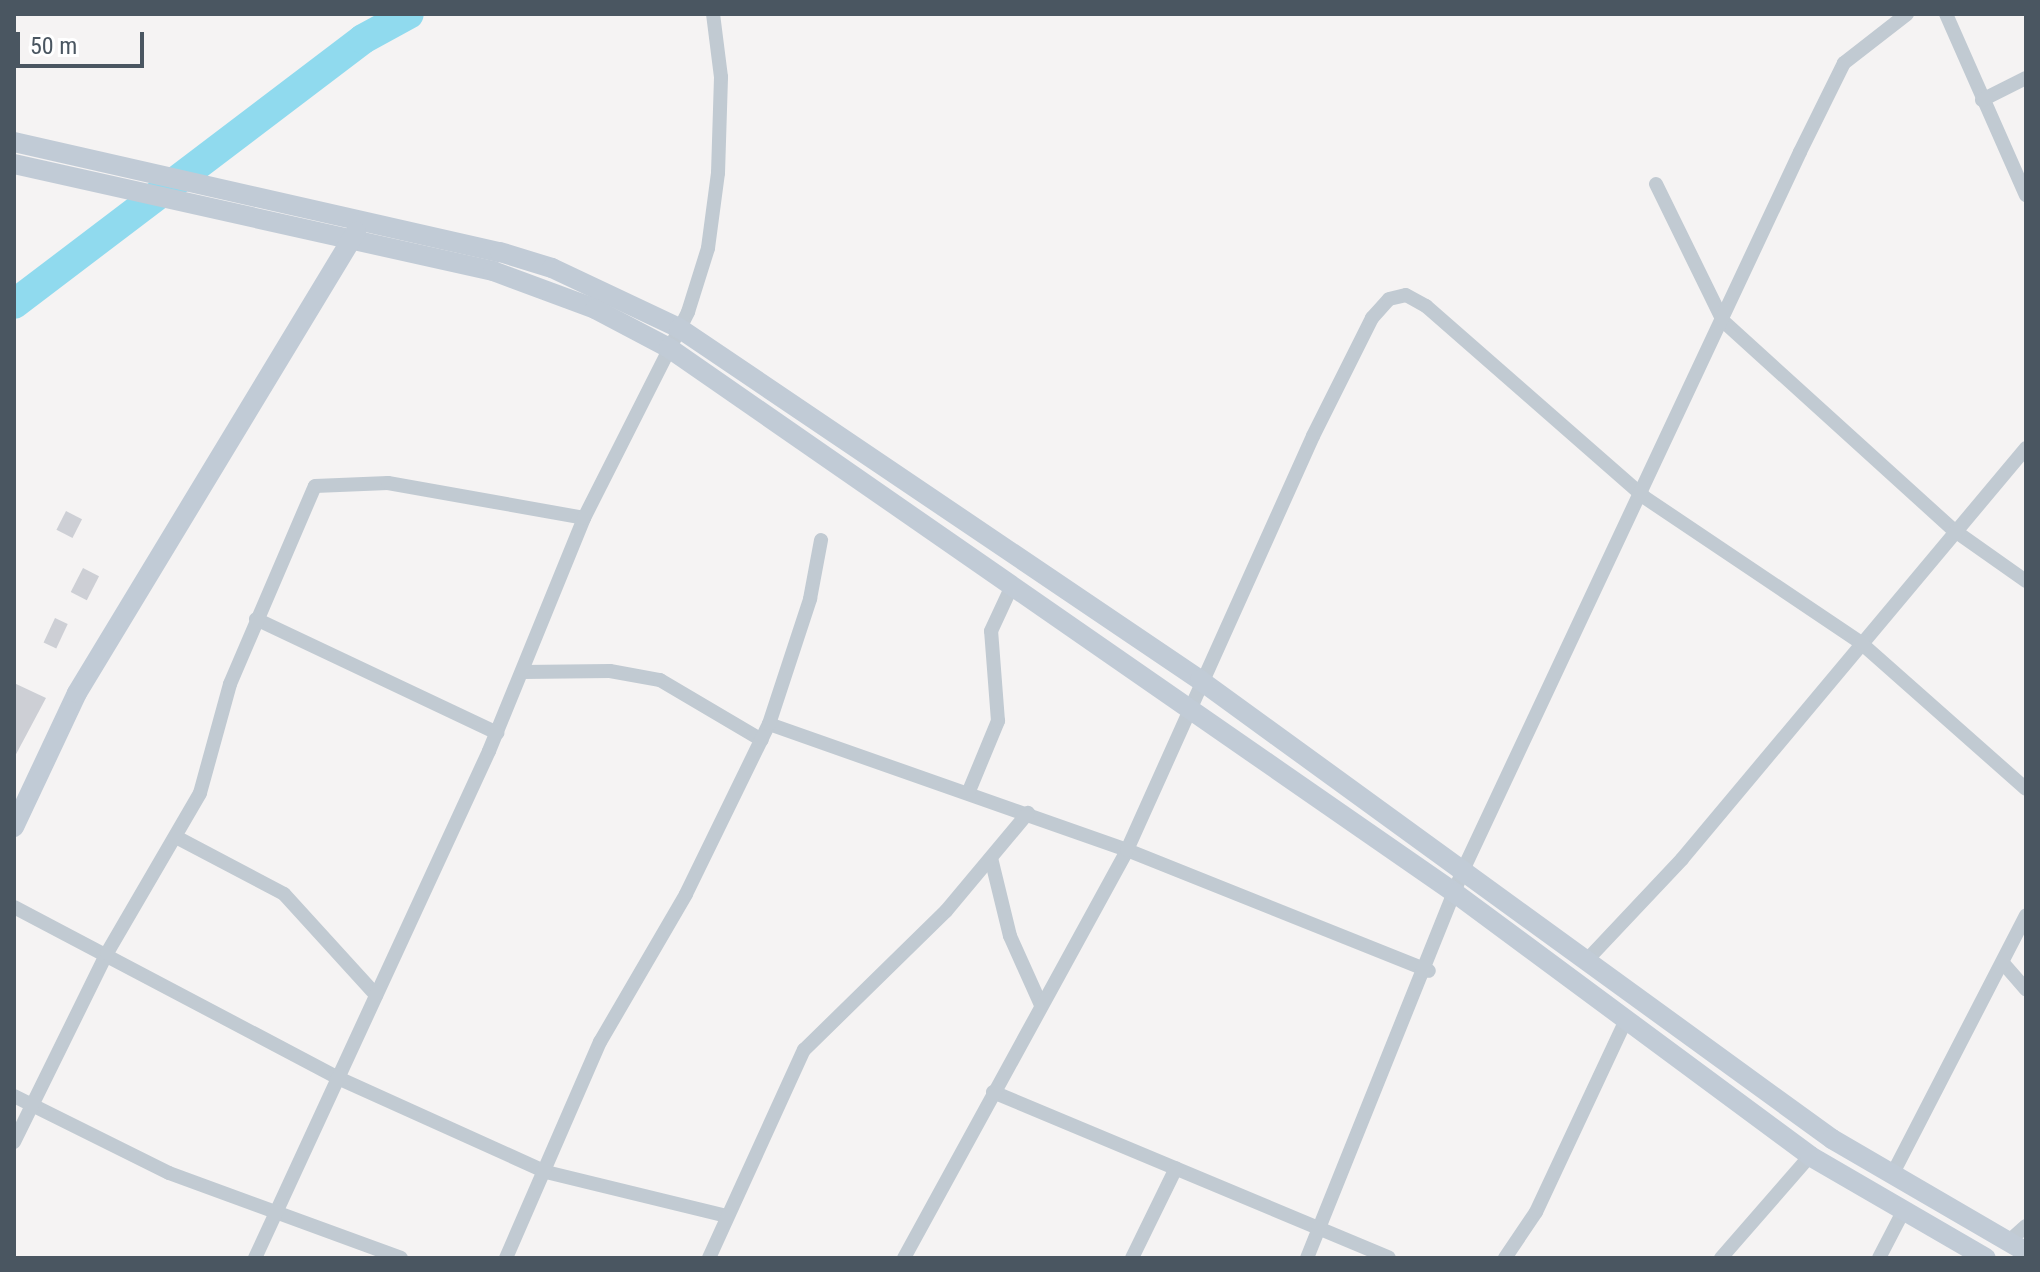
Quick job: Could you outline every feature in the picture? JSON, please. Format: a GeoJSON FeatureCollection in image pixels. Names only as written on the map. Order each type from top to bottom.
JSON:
{"type":"FeatureCollection","features":[{"type":"Feature","properties":{"kind":"main road"},"geometry":{"type":"LineString","coordinates":[[14,142],[552,268],[679,328],[1200,680],[1464,868],[1586,961],[1892,1175],[2017,1247]]}},
{"type":"Feature","properties":{"kind":"main road"},"geometry":{"type":"LineString","coordinates":[[14,164],[351,240],[543,288],[669,348],[1011,588],[1190,706],[1455,893],[1624,1024],[1810,1156],[1986,1258]]}},
{"type":"Feature","properties":{"kind":"main road"},"geometry":{"type":"LineString","coordinates":[[14,827],[77,693],[362,222]]}},
{"type":"Feature","properties":{"kind":"street"},"geometry":{"type":"LineString","coordinates":[[255,1258],[497,733],[584,518],[679,328],[708,248],[718,173],[721,77],[713,14]]}},
{"type":"Feature","properties":{"kind":"street"},"geometry":{"type":"LineString","coordinates":[[1307,1258],[1324,1231],[1429,971],[1464,868],[1644,497],[1844,63],[1907,14]]}},
{"type":"Feature","properties":{"kind":"street"},"geometry":{"type":"LineString","coordinates":[[1946,14],[2026,195]]}},
{"type":"Feature","properties":{"kind":"street"},"geometry":{"type":"LineString","coordinates":[[1982,100],[2026,78]]}},
{"type":"Feature","properties":{"kind":"street"},"geometry":{"type":"LineString","coordinates":[[1656,184],[1723,321],[1955,531],[2026,581]]}},
{"type":"Feature","properties":{"kind":"street"},"geometry":{"type":"LineString","coordinates":[[905,1258],[1127,850],[1200,680],[1313,436],[1372,318],[1389,299],[1406,295],[1426,306],[1644,497],[1861,643],[2026,789]]}},
{"type":"Feature","properties":{"kind":"street"},"geometry":{"type":"LineString","coordinates":[[1586,961],[2026,448]]}},
{"type":"Feature","properties":{"kind":"street"},"geometry":{"type":"LineString","coordinates":[[14,1142],[29,1103],[107,953],[200,793],[256,619],[315,486],[388,483],[584,518]]}},
{"type":"Feature","properties":{"kind":"street"},"geometry":{"type":"LineString","coordinates":[[506,1258],[600,1042],[686,894],[762,740],[810,599],[821,540]]}},
{"type":"Feature","properties":{"kind":"street"},"geometry":{"type":"LineString","coordinates":[[969,791],[998,721],[991,631],[1011,588]]}},
{"type":"Feature","properties":{"kind":"street"},"geometry":{"type":"LineString","coordinates":[[256,619],[497,733]]}},
{"type":"Feature","properties":{"kind":"street"},"geometry":{"type":"LineString","coordinates":[[523,672],[610,671],[660,680],[762,740]]}},
{"type":"Feature","properties":{"kind":"street"},"geometry":{"type":"LineString","coordinates":[[769,724],[969,791],[1127,850],[1429,971]]}},
{"type":"Feature","properties":{"kind":"street"},"geometry":{"type":"LineString","coordinates":[[709,1258],[804,1050],[991,858],[1028,813]]}},
{"type":"Feature","properties":{"kind":"street"},"geometry":{"type":"LineString","coordinates":[[176,837],[284,894],[376,995]]}},
{"type":"Feature","properties":{"kind":"street"},"geometry":{"type":"LineString","coordinates":[[991,858],[1010,936],[1041,1005]]}},
{"type":"Feature","properties":{"kind":"street"},"geometry":{"type":"LineString","coordinates":[[14,907],[107,953],[338,1078],[546,1172],[726,1216]]}},
{"type":"Feature","properties":{"kind":"street"},"geometry":{"type":"LineString","coordinates":[[1892,1175],[2026,915]]}},
{"type":"Feature","properties":{"kind":"street"},"geometry":{"type":"LineString","coordinates":[[2003,963],[2026,989]]}},
{"type":"Feature","properties":{"kind":"street"},"geometry":{"type":"LineString","coordinates":[[1505,1258],[1536,1212],[1624,1024]]}},
{"type":"Feature","properties":{"kind":"street"},"geometry":{"type":"LineString","coordinates":[[993,1092],[1389,1258]]}},
{"type":"Feature","properties":{"kind":"street"},"geometry":{"type":"LineString","coordinates":[[14,1096],[274,1216],[401,1258]]}},
{"type":"Feature","properties":{"kind":"street"},"geometry":{"type":"LineString","coordinates":[[1721,1258],[1810,1156]]}},
{"type":"Feature","properties":{"kind":"street"},"geometry":{"type":"LineString","coordinates":[[1132,1258],[1176,1168]]}},
{"type":"Feature","properties":{"kind":"street"},"geometry":{"type":"LineString","coordinates":[[1879,1258],[1904,1210]]}},
{"type":"Feature","properties":{"kind":"street"},"geometry":{"type":"LineString","coordinates":[[2017,1247],[2026,1226]]}},
{"type":"Feature","properties":{"kind":"building"},"geometry":{"type":"Polygon","coordinates":[[[66,511],[82,519],[73,538],[56,530],[66,511]]]}},
{"type":"Feature","properties":{"kind":"building"},"geometry":{"type":"Polygon","coordinates":[[[83,568],[99,576],[87,600],[71,592],[83,568]]]}},
{"type":"Feature","properties":{"kind":"building"},"geometry":{"type":"Polygon","coordinates":[[[55,618],[68,624],[56,648],[44,642],[55,618]]]}},
{"type":"Feature","properties":{"kind":"building"},"geometry":{"type":"Polygon","coordinates":[[[14,683],[46,698],[14,758],[14,683]]]}},
{"type":"Feature","properties":{"kind":"waterway"},"geometry":{"type":"LineString","coordinates":[[14,304],[363,39],[409,14]]}}]}
